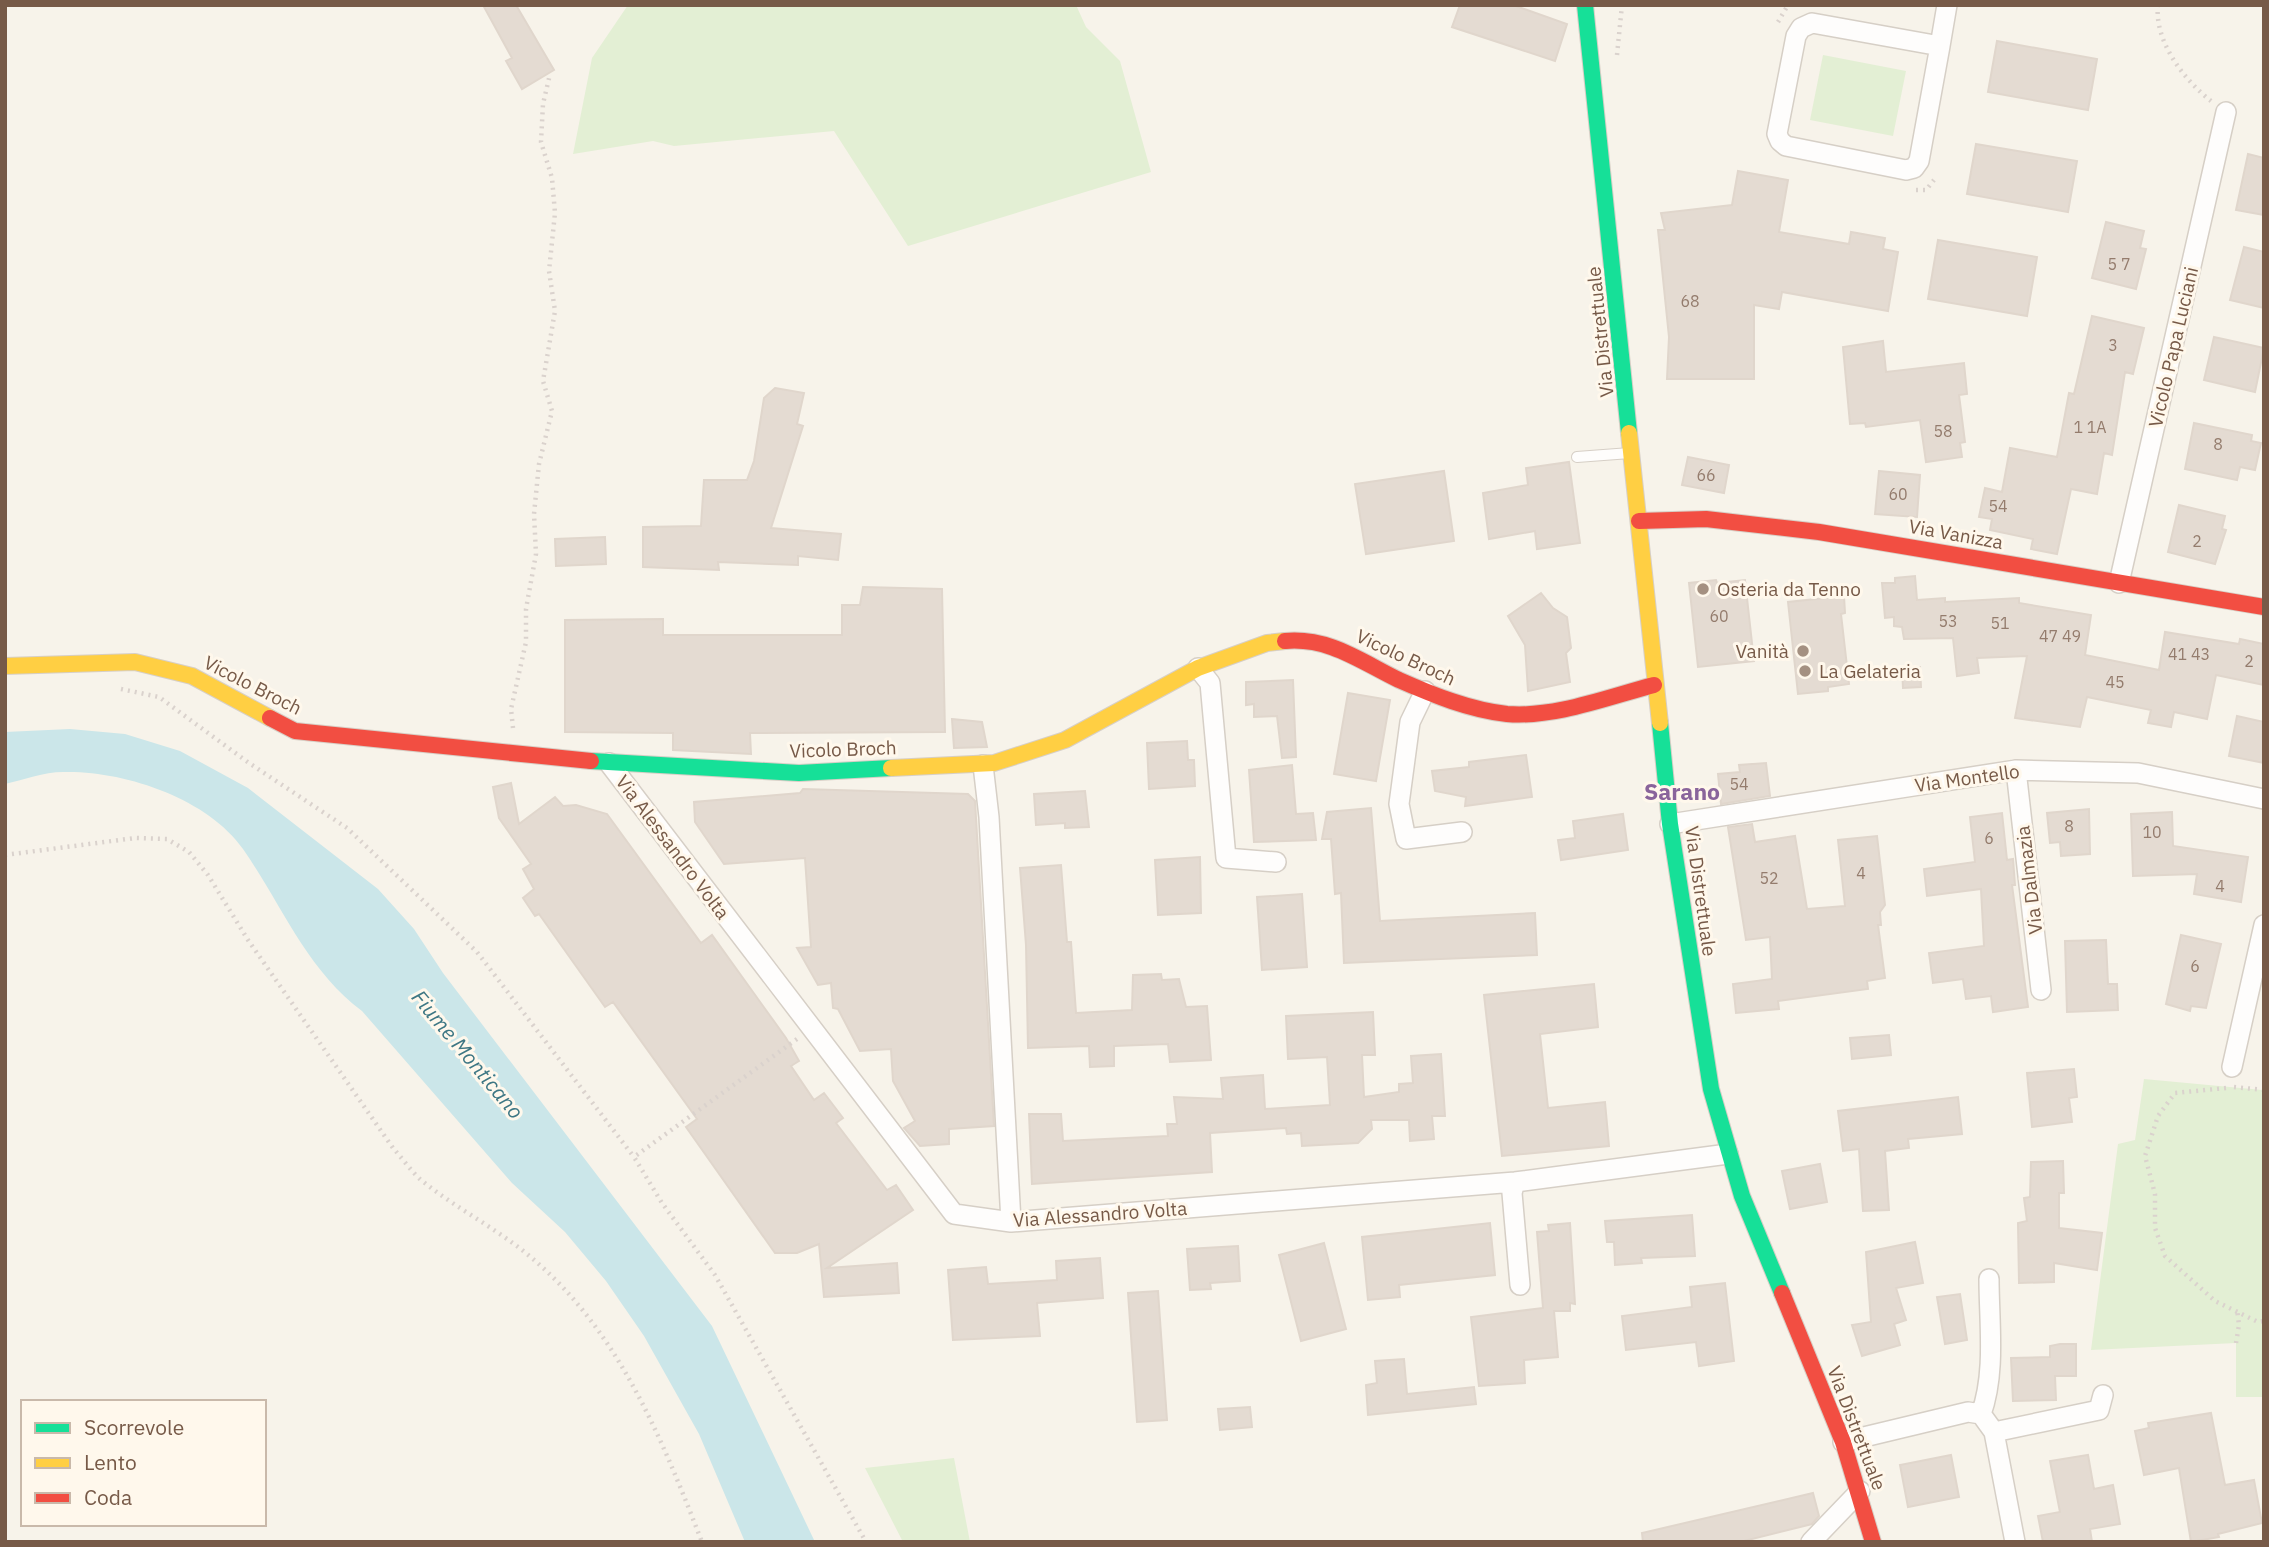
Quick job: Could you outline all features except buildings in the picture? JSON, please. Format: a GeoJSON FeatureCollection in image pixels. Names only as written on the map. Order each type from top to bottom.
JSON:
{"type":"FeatureCollection","features":[{"type":"Feature","properties":{"kind":"street"},"geometry":{"type":"LineString","coordinates":[[1585,5],[1590,51]]}},
{"type":"Feature","properties":{"kind":"street"},"geometry":{"type":"LineString","coordinates":[[1590,51],[1596,5]]}},
{"type":"Feature","properties":{"kind":"street"},"geometry":{"type":"LineString","coordinates":[[1940,46],[1812,23],[1801,28],[1796,36],[1777,134],[1780,141],[1786,146],[1893,168],[1914,168],[1919,162],[1940,46],[1947,5]]}},
{"type":"Feature","properties":{"kind":"street","name":"Via Distrettuale"},"geometry":{"type":"LineString","coordinates":[[1590,51],[1634,453],[1654,685],[1698,1024],[1728,1154],[1771,1272],[1843,1443],[1860,1491],[1873,1542]]}},
{"type":"Feature","properties":{"kind":"street","name":"Vicolo Papa Luciani"},"geometry":{"type":"LineString","coordinates":[[2119,583],[2226,112]]}},
{"type":"Feature","properties":{"kind":"street","name":"Via Vanizza"},"geometry":{"type":"LineString","coordinates":[[1639,521],[1706,519],[1819,532],[2264,607]]}},
{"type":"Feature","properties":{"kind":"street","name":"Vicolo Broch"},"geometry":{"type":"LineString","coordinates":[[5,666],[135,662],[192,676],[295,731],[609,763],[799,773],[983,765],[1075,736],[1198,668],[1267,643],[1309,639],[1327,644],[1425,691],[1494,713],[1532,715],[1654,685]]}},
{"type":"Feature","properties":{"kind":"street"},"geometry":{"type":"LineString","coordinates":[[1198,668],[1210,683],[1226,858],[1276,862]]}},
{"type":"Feature","properties":{"kind":"street"},"geometry":{"type":"LineString","coordinates":[[1425,691],[1410,722],[1399,804],[1406,839],[1462,832]]}},
{"type":"Feature","properties":{"kind":"street","name":"Via Alessandro Volta"},"geometry":{"type":"LineString","coordinates":[[609,763],[954,1214],[1011,1222],[1515,1182],[1728,1154]]}},
{"type":"Feature","properties":{"kind":"street"},"geometry":{"type":"LineString","coordinates":[[983,765],[1011,1222]]}},
{"type":"Feature","properties":{"kind":"street","name":"Via Montello"},"geometry":{"type":"LineString","coordinates":[[1670,824],[2016,770],[2138,773],[2264,799]]}},
{"type":"Feature","properties":{"kind":"street","name":"Via Dalmazia"},"geometry":{"type":"LineString","coordinates":[[2016,770],[2041,989]]}},
{"type":"Feature","properties":{"kind":"street"},"geometry":{"type":"LineString","coordinates":[[2232,1067],[2264,925]]}},
{"type":"Feature","properties":{"kind":"street"},"geometry":{"type":"LineString","coordinates":[[1515,1182],[1512,1193],[1520,1285]]}},
{"type":"Feature","properties":{"kind":"street"},"geometry":{"type":"LineString","coordinates":[[1981,1414],[1987,1397],[1989,1372],[1989,1279]]}},
{"type":"Feature","properties":{"kind":"street"},"geometry":{"type":"LineString","coordinates":[[1994,1432],[2099,1410],[2103,1395]]}},
{"type":"Feature","properties":{"kind":"street"},"geometry":{"type":"LineString","coordinates":[[1843,1443],[1968,1412],[1981,1414],[1994,1432],[2015,1542]]}},
{"type":"Feature","properties":{"kind":"street"},"geometry":{"type":"LineString","coordinates":[[1811,1542],[1860,1491]]}},
{"type":"Feature","properties":{"kind":"lane"},"geometry":{"type":"LineString","coordinates":[[1577,457],[1634,453]]}},
{"type":"Feature","properties":{"kind":"path"},"geometry":{"type":"LineString","coordinates":[[1777,29],[1779,17],[1788,5]]}},
{"type":"Feature","properties":{"kind":"path"},"geometry":{"type":"LineString","coordinates":[[2158,5],[2158,30],[2186,75],[2193,86],[2226,112]]}},
{"type":"Feature","properties":{"kind":"path"},"geometry":{"type":"LineString","coordinates":[[516,753],[511,709],[526,642],[526,609],[536,554],[534,514],[539,464],[552,411],[543,381],[555,310],[549,271],[555,213],[552,178],[541,142],[543,104],[550,74]]}},
{"type":"Feature","properties":{"kind":"path"},"geometry":{"type":"LineString","coordinates":[[1913,191],[1926,190],[1933,181],[1936,168]]}},
{"type":"Feature","properties":{"kind":"path"},"geometry":{"type":"LineString","coordinates":[[110,687],[159,697],[249,763],[347,828],[477,952],[635,1157],[662,1203],[715,1275],[866,1542]]}},
{"type":"Feature","properties":{"kind":"path"},"geometry":{"type":"LineString","coordinates":[[5,855],[135,838],[167,839],[189,852],[208,875],[248,940],[393,1148],[421,1179],[523,1250],[570,1294],[604,1335],[654,1425],[702,1542]]}},
{"type":"Feature","properties":{"kind":"path"},"geometry":{"type":"LineString","coordinates":[[635,1157],[811,1028]]}},
{"type":"Feature","properties":{"kind":"path"},"geometry":{"type":"LineString","coordinates":[[2264,1090],[2239,1090],[2231,1086],[2175,1093],[2158,1116],[2145,1156],[2155,1195],[2155,1228],[2165,1256],[2215,1301],[2258,1322],[2264,1321]]}},
{"type":"Feature","properties":{"kind":"path"},"geometry":{"type":"LineString","coordinates":[[2236,1343],[2237,1310]]}},
{"type":"Feature","properties":{"kind":"green space"},"geometry":{"type":"Polygon","coordinates":[[[628,5],[1076,5],[1086,27],[1120,61],[1151,172],[908,246],[834,131],[674,146],[653,141],[573,154],[592,58],[628,5]]]}},
{"type":"Feature","properties":{"kind":"green space"},"geometry":{"type":"Polygon","coordinates":[[[1823,55],[1906,71],[1893,136],[1810,120],[1823,55]]]}},
{"type":"Feature","properties":{"kind":"green space"},"geometry":{"type":"Polygon","coordinates":[[[2264,1076],[2264,1397],[2236,1397],[2236,1343],[2091,1350],[2118,1144],[2135,1140],[2144,1079],[2262,1090],[2264,1076]]]}},
{"type":"Feature","properties":{"kind":"green space"},"geometry":{"type":"Polygon","coordinates":[[[954,1458],[970,1542],[903,1542],[865,1468],[954,1458]]]}},
{"type":"Feature","properties":{"kind":"water","name":"Fiume Monticano"},"geometry":{"type":"Polygon","coordinates":[[[70,729],[125,734],[180,751],[248,788],[378,889],[414,929],[443,973],[712,1326],[815,1542],[745,1542],[699,1434],[644,1336],[606,1281],[565,1232],[512,1183],[362,1011],[325,976],[296,935],[243,849],[228,831],[186,802],[137,782],[111,776],[56,772],[5,784],[5,732],[70,729]]]}},
{"type":"Feature","properties":{"kind":"traffic: fast"},"geometry":{"type":"LineString","coordinates":[[1585,5],[1629,433]]}},
{"type":"Feature","properties":{"kind":"traffic: fast"},"geometry":{"type":"LineString","coordinates":[[1660,723],[1670,824],[1711,1089],[1742,1196],[1782,1293]]}},
{"type":"Feature","properties":{"kind":"traffic: fast"},"geometry":{"type":"LineString","coordinates":[[591,761],[799,773],[891,768]]}},
{"type":"Feature","properties":{"kind":"traffic: slow"},"geometry":{"type":"LineString","coordinates":[[1629,433],[1660,723]]}},
{"type":"Feature","properties":{"kind":"traffic: slow"},"geometry":{"type":"LineString","coordinates":[[891,768],[994,763],[1065,740],[1198,668],[1267,643],[1285,641]]}},
{"type":"Feature","properties":{"kind":"traffic: slow"},"geometry":{"type":"LineString","coordinates":[[5,666],[135,662],[192,676],[270,718]]}},
{"type":"Feature","properties":{"kind":"traffic: jam"},"geometry":{"type":"LineString","coordinates":[[1639,521],[1706,519],[1819,532],[2264,607]]}},
{"type":"Feature","properties":{"kind":"traffic: jam"},"geometry":{"type":"LineString","coordinates":[[1285,641],[1301,641],[1330,647],[1438,696],[1479,709],[1507,714],[1562,710],[1654,685]]}},
{"type":"Feature","properties":{"kind":"traffic: jam"},"geometry":{"type":"LineString","coordinates":[[270,718],[295,731],[591,761]]}},
{"type":"Feature","properties":{"kind":"traffic: jam"},"geometry":{"type":"LineString","coordinates":[[1782,1293],[1843,1442],[1873,1542]]}},
{"type":"Feature","properties":{"kind":"place","name":"Osteria da Tenno"},"geometry":{"type":"Point","coordinates":[1703,589]}},
{"type":"Feature","properties":{"kind":"place","name":"Vanità"},"geometry":{"type":"Point","coordinates":[1803,651]}},
{"type":"Feature","properties":{"kind":"place","name":"La Gelateria"},"geometry":{"type":"Point","coordinates":[1805,671]}},
{"type":"Feature","properties":{"kind":"district","name":"Sarano"},"geometry":{"type":"Point","coordinates":[1682,791]}}]}
